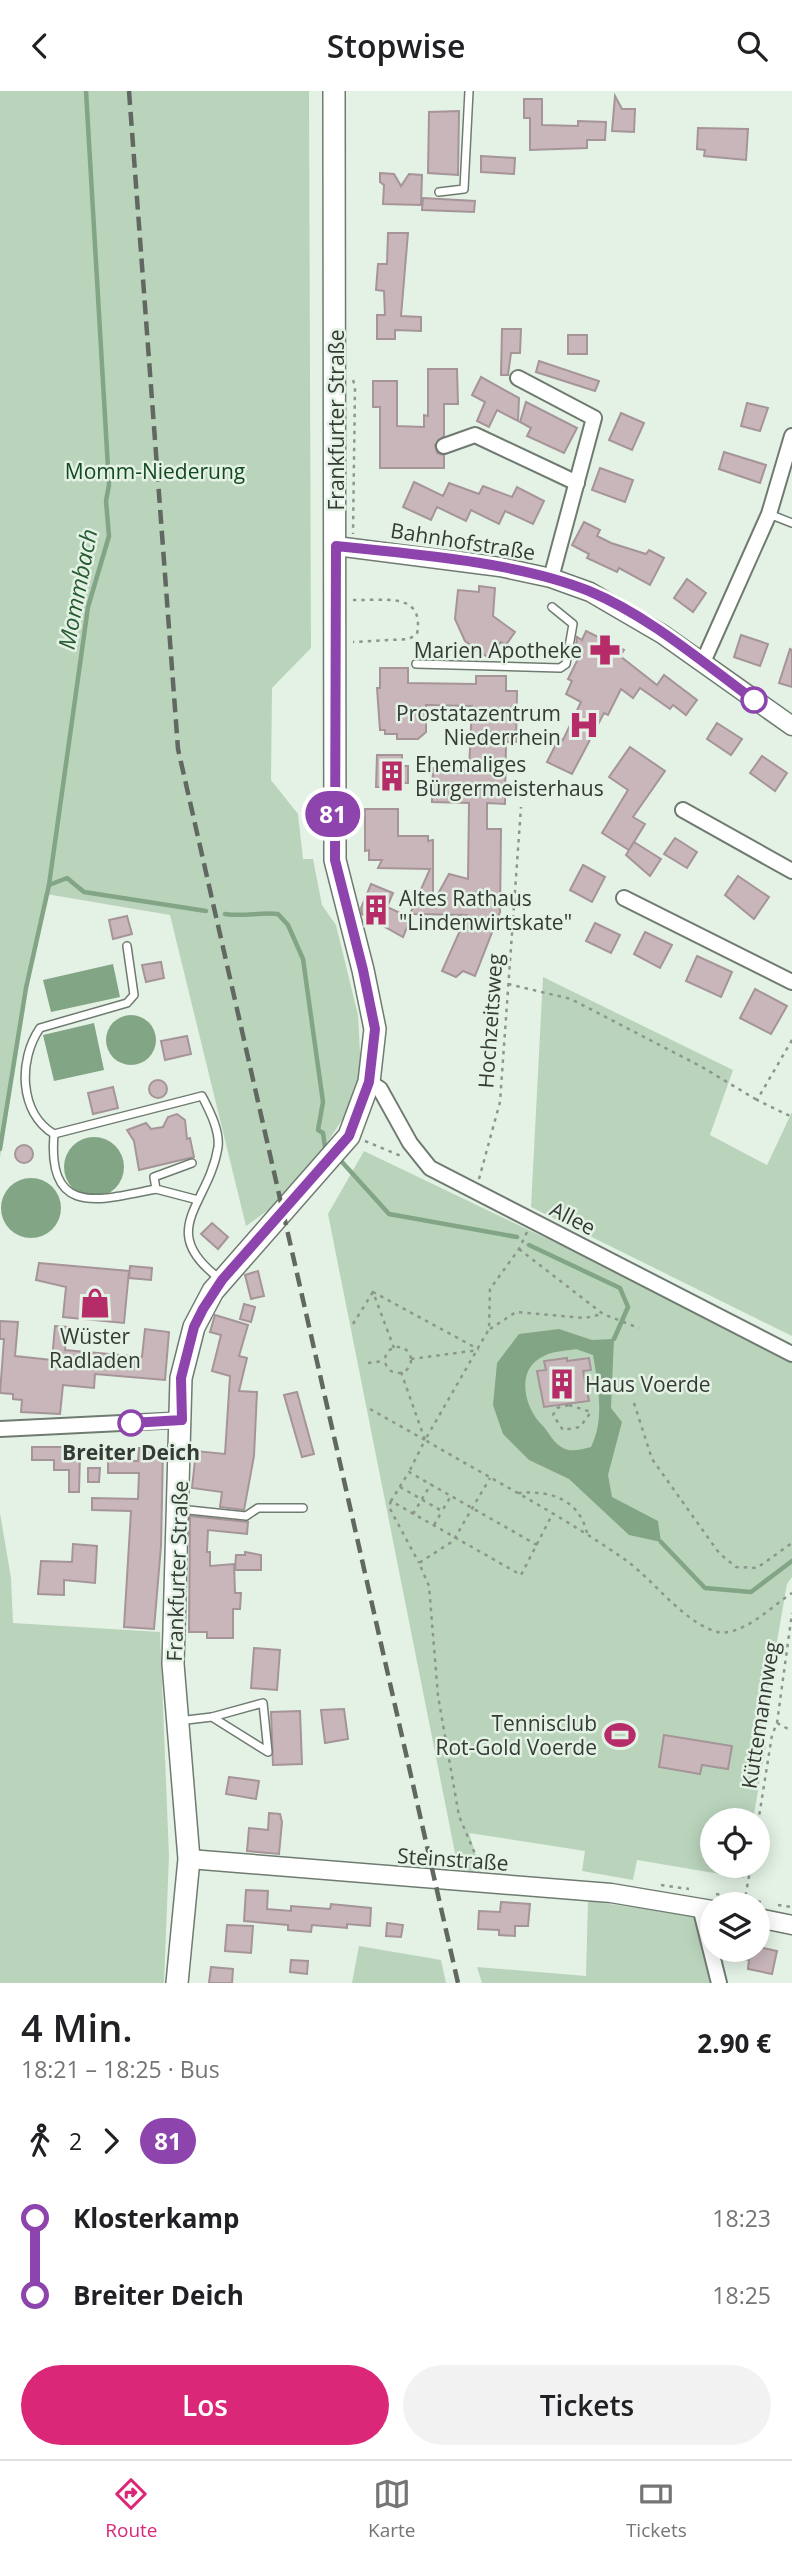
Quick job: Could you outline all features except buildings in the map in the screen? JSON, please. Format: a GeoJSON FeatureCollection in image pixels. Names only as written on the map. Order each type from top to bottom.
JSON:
{"type":"FeatureCollection","features":[{"type":"Feature","properties":{"kind":"main road","name":"Frankfurter Straße"},"geometry":{"type":"LineString","coordinates":[[177,1983],[189,1859],[173,1664],[182,1420],[181,1378],[194,1327],[222,1280],[349,1136],[369,1082],[375,1029],[335,860],[345,547],[334,91]]}},
{"type":"Feature","properties":{"kind":"street"},"geometry":{"type":"LineString","coordinates":[[518,379],[594,418],[551,578]]}},
{"type":"Feature","properties":{"kind":"street"},"geometry":{"type":"LineString","coordinates":[[444,446],[475,435],[577,483]]}},
{"type":"Feature","properties":{"kind":"street"},"geometry":{"type":"LineString","coordinates":[[703,662],[769,514],[792,436]]}},
{"type":"Feature","properties":{"kind":"street","name":"Bahnhofstraße"},"geometry":{"type":"LineString","coordinates":[[345,547],[500,567],[551,578],[617,605],[792,726]]}},
{"type":"Feature","properties":{"kind":"street"},"geometry":{"type":"LineString","coordinates":[[683,810],[792,871]]}},
{"type":"Feature","properties":{"kind":"street"},"geometry":{"type":"LineString","coordinates":[[624,898],[792,982]]}},
{"type":"Feature","properties":{"kind":"street","name":"Allee"},"geometry":{"type":"LineString","coordinates":[[369,1082],[380,1089],[410,1143],[430,1168],[472,1192],[792,1354]]}},
{"type":"Feature","properties":{"kind":"street"},"geometry":{"type":"LineString","coordinates":[[0,1429],[182,1420]]}},
{"type":"Feature","properties":{"kind":"street","name":"Steinstraße"},"geometry":{"type":"LineString","coordinates":[[189,1859],[611,1893],[700,1907]]}},
{"type":"Feature","properties":{"kind":"street"},"geometry":{"type":"LineString","coordinates":[[770,1920],[792,1925]]}},
{"type":"Feature","properties":{"kind":"street"},"geometry":{"type":"LineString","coordinates":[[715,1962],[719,1983]]}},
{"type":"Feature","properties":{"kind":"lane"},"geometry":{"type":"LineString","coordinates":[[439,192],[464,189],[469,91]]}},
{"type":"Feature","properties":{"kind":"lane"},"geometry":{"type":"LineString","coordinates":[[769,514],[792,523]]}},
{"type":"Feature","properties":{"kind":"lane"},"geometry":{"type":"LineString","coordinates":[[416,664],[560,668],[566,664],[573,624],[552,607]]}},
{"type":"Feature","properties":{"kind":"lane"},"geometry":{"type":"LineString","coordinates":[[127,946],[134,995],[127,1003],[45,1024],[31,1043],[27,1068],[27,1101],[35,1118],[54,1135],[56,1172],[61,1184],[77,1197],[94,1201],[156,1189],[198,1199]]}},
{"type":"Feature","properties":{"kind":"lane"},"geometry":{"type":"LineString","coordinates":[[54,1135],[202,1096],[214,1121],[218,1145],[187,1230],[191,1252],[222,1280]]}},
{"type":"Feature","properties":{"kind":"lane"},"geometry":{"type":"LineString","coordinates":[[156,1189],[154,1177],[192,1163]]}},
{"type":"Feature","properties":{"kind":"lane"},"geometry":{"type":"LineString","coordinates":[[178,1509],[246,1516],[258,1508],[303,1508]]}},
{"type":"Feature","properties":{"kind":"lane"},"geometry":{"type":"LineString","coordinates":[[178,1721],[212,1717],[262,1703],[268,1752],[212,1717]]}},
{"type":"Feature","properties":{"kind":"path"},"geometry":{"type":"LineString","coordinates":[[345,547],[355,386],[351,375]]}},
{"type":"Feature","properties":{"kind":"path"},"geometry":{"type":"LineString","coordinates":[[352,611],[353,600],[405,601],[415,608],[420,620],[417,634],[409,639],[352,642]]}},
{"type":"Feature","properties":{"kind":"path"},"geometry":{"type":"LineString","coordinates":[[351,652],[352,632]]}},
{"type":"Feature","properties":{"kind":"path","name":"Hochzeitsweg"},"geometry":{"type":"LineString","coordinates":[[472,1192],[482,1172],[500,1103],[521,807]]}},
{"type":"Feature","properties":{"kind":"path"},"geometry":{"type":"LineString","coordinates":[[508,984],[571,999],[792,1117]]}},
{"type":"Feature","properties":{"kind":"path"},"geometry":{"type":"LineString","coordinates":[[757,1100],[792,1040]]}},
{"type":"Feature","properties":{"kind":"path"},"geometry":{"type":"LineString","coordinates":[[357,1139],[404,1157]]}},
{"type":"Feature","properties":{"kind":"path"},"geometry":{"type":"LineString","coordinates":[[487,1884],[459,1816],[438,1696],[429,1586],[389,1507],[479,1350],[489,1329],[490,1289],[519,1249],[532,1221]]}},
{"type":"Feature","properties":{"kind":"path"},"geometry":{"type":"LineString","coordinates":[[519,1249],[603,1314],[639,1328]]}},
{"type":"Feature","properties":{"kind":"path"},"geometry":{"type":"LineString","coordinates":[[373,1292],[479,1350]]}},
{"type":"Feature","properties":{"kind":"path"},"geometry":{"type":"LineString","coordinates":[[353,1324],[373,1292]]}},
{"type":"Feature","properties":{"kind":"path"},"geometry":{"type":"LineString","coordinates":[[373,1292],[394,1348]]}},
{"type":"Feature","properties":{"kind":"path"},"geometry":{"type":"LineString","coordinates":[[489,1329],[516,1312],[585,1318],[603,1314]]}},
{"type":"Feature","properties":{"kind":"path"},"geometry":{"type":"LineString","coordinates":[[394,1348],[405,1349],[411,1359],[409,1367],[401,1372],[393,1372],[385,1361],[387,1353],[394,1348]]}},
{"type":"Feature","properties":{"kind":"path"},"geometry":{"type":"LineString","coordinates":[[411,1359],[479,1350]]}},
{"type":"Feature","properties":{"kind":"path"},"geometry":{"type":"LineString","coordinates":[[368,1363],[385,1361]]}},
{"type":"Feature","properties":{"kind":"path"},"geometry":{"type":"LineString","coordinates":[[401,1372],[425,1440]]}},
{"type":"Feature","properties":{"kind":"path"},"geometry":{"type":"LineString","coordinates":[[634,1403],[652,1459],[719,1553],[736,1567],[757,1568],[792,1543]]}},
{"type":"Feature","properties":{"kind":"path"},"geometry":{"type":"LineString","coordinates":[[566,1405],[576,1405],[592,1412],[580,1427],[563,1430],[553,1415],[557,1408],[566,1405]]}},
{"type":"Feature","properties":{"kind":"path"},"geometry":{"type":"LineString","coordinates":[[370,1409],[587,1534],[648,1576],[658,1590],[714,1631],[734,1632],[792,1593]]}},
{"type":"Feature","properties":{"kind":"path"},"geometry":{"type":"LineString","coordinates":[[409,1472],[537,1545]]}},
{"type":"Feature","properties":{"kind":"path"},"geometry":{"type":"LineString","coordinates":[[419,1563],[455,1537],[491,1478]]}},
{"type":"Feature","properties":{"kind":"path"},"geometry":{"type":"LineString","coordinates":[[414,1514],[430,1484]]}},
{"type":"Feature","properties":{"kind":"path"},"geometry":{"type":"LineString","coordinates":[[400,1487],[442,1511]]}},
{"type":"Feature","properties":{"kind":"path"},"geometry":{"type":"LineString","coordinates":[[518,1493],[540,1491],[559,1497],[577,1508],[587,1534]]}},
{"type":"Feature","properties":{"kind":"path"},"geometry":{"type":"LineString","coordinates":[[434,1525],[452,1496]]}},
{"type":"Feature","properties":{"kind":"path"},"geometry":{"type":"LineString","coordinates":[[391,1501],[521,1575],[553,1513]]}},
{"type":"Feature","properties":{"kind":"path","name":"Küttemannweg"},"geometry":{"type":"LineString","coordinates":[[761,1808],[777,1723],[792,1613]]}},
{"type":"Feature","properties":{"kind":"path"},"geometry":{"type":"LineString","coordinates":[[777,1723],[792,1731]]}},
{"type":"Feature","properties":{"kind":"green space","name":"Momm-Niederung"},"geometry":{"type":"Polygon","coordinates":[[[0,91],[309,91],[311,648],[272,688],[271,780],[298,814],[303,859],[313,859],[322,905],[336,925],[358,1015],[361,1071],[352,1105],[307,1173],[287,1197],[246,1226],[170,915],[46,894],[24,997],[0,1158],[0,91]]]}},
{"type":"Feature","properties":{"kind":"green space"},"geometry":{"type":"Polygon","coordinates":[[[543,977],[733,1070],[710,1135],[767,1165],[792,1112],[792,1336],[531,1207],[543,977]]]}},
{"type":"Feature","properties":{"kind":"green space"},"geometry":{"type":"Polygon","coordinates":[[[364,1151],[650,1288],[792,1361],[792,1577],[787,1584],[759,1744],[766,1745],[755,1808],[700,1808],[700,1871],[637,1860],[633,1880],[582,1871],[585,1851],[469,1833],[482,1875],[459,1873],[328,1214],[364,1151]]]}},
{"type":"Feature","properties":{"kind":"green space"},"geometry":{"type":"Polygon","coordinates":[[[0,1513],[11,1578],[13,1623],[160,1632],[169,1856],[164,1983],[0,1983],[0,1513]]]}},
{"type":"Feature","properties":{"kind":"green space"},"geometry":{"type":"Polygon","coordinates":[[[588,1901],[695,1916],[700,1936],[700,1962],[707,1962],[712,1983],[482,1983],[477,1967],[586,1976],[588,1901]]]}},
{"type":"Feature","properties":{"kind":"green space"},"geometry":{"type":"Polygon","coordinates":[[[359,1946],[441,1960],[446,1983],[352,1983],[359,1946]]]}},
{"type":"Feature","properties":{"kind":"shaded area"},"geometry":{"type":"Polygon","coordinates":[[[113,964],[120,997],[51,1012],[43,980],[113,964]]]}},
{"type":"Feature","properties":{"kind":"shaded area"},"geometry":{"type":"Polygon","coordinates":[[[131,1015],[149,1022],[156,1040],[149,1058],[131,1065],[113,1058],[106,1040],[113,1022],[131,1015]]]}},
{"type":"Feature","properties":{"kind":"shaded area"},"geometry":{"type":"Polygon","coordinates":[[[94,1023],[104,1070],[54,1081],[43,1035],[94,1023]]]}},
{"type":"Feature","properties":{"kind":"shaded area"},"geometry":{"type":"Polygon","coordinates":[[[88,1137],[100,1137],[119,1150],[124,1167],[122,1179],[111,1192],[100,1197],[88,1197],[69,1184],[64,1173],[64,1161],[77,1142],[88,1137]]]}},
{"type":"Feature","properties":{"kind":"shaded area"},"geometry":{"type":"Polygon","coordinates":[[[25,1178],[37,1178],[56,1191],[61,1208],[59,1220],[48,1233],[37,1238],[25,1238],[6,1225],[1,1214],[1,1202],[14,1183],[25,1178]]]}},
{"type":"Feature","properties":{"kind":"shaded area"},"geometry":{"type":"Polygon","coordinates":[[[559,1329],[592,1340],[614,1339],[611,1408],[622,1422],[608,1475],[612,1497],[658,1521],[661,1542],[629,1535],[569,1479],[529,1460],[503,1434],[493,1405],[497,1363],[519,1334],[559,1329]],[[576,1349],[548,1354],[535,1362],[526,1379],[527,1400],[536,1418],[565,1449],[591,1447],[595,1436],[599,1402],[593,1355],[576,1349]]]}},
{"type":"Feature","properties":{"kind":"waterway","name":"Mommbach"},"geometry":{"type":"LineString","coordinates":[[0,1149],[26,988],[49,885],[88,607],[109,536],[106,501],[109,485],[86,91]]}},
{"type":"Feature","properties":{"kind":"waterway","name":"Mommbach"},"geometry":{"type":"LineString","coordinates":[[49,885],[67,878],[84,892],[206,911]]}},
{"type":"Feature","properties":{"kind":"waterway","name":"Mommbach"},"geometry":{"type":"LineString","coordinates":[[225,914],[278,914],[288,925],[303,959],[323,1102],[318,1130],[323,1133],[325,1147]]}},
{"type":"Feature","properties":{"kind":"waterway","name":"Mommbach"},"geometry":{"type":"LineString","coordinates":[[342,1162],[389,1214],[517,1237]]}},
{"type":"Feature","properties":{"kind":"waterway","name":"Mommbach"},"geometry":{"type":"LineString","coordinates":[[529,1245],[620,1288],[628,1307],[614,1339]]}},
{"type":"Feature","properties":{"kind":"waterway"},"geometry":{"type":"LineString","coordinates":[[661,1542],[705,1588],[751,1592],[792,1561]]}},
{"type":"Feature","properties":{"kind":"railway"},"geometry":{"type":"LineString","coordinates":[[129,91],[178,749],[458,1983]]}},
{"type":"Feature","properties":{"kind":"bus line","name":"81"},"geometry":{"type":"LineString","coordinates":[[131,1423],[182,1420],[181,1378],[194,1327],[203,1309],[222,1280],[349,1136],[369,1082],[375,1029],[335,860],[333,815],[336,546],[500,567],[557,580],[590,592],[662,633],[754,700]]}},
{"type":"Feature","properties":{"kind":"place","name":"Marien Apotheke"},"geometry":{"type":"Point","coordinates":[605,650]}},
{"type":"Feature","properties":{"kind":"place","name":"Prostatazentrum Niederrhein"},"geometry":{"type":"Point","coordinates":[584,725]}},
{"type":"Feature","properties":{"kind":"place","name":"Ehemaliges Bürgermeisterhaus"},"geometry":{"type":"Point","coordinates":[392,776]}},
{"type":"Feature","properties":{"kind":"place","name":"Altes Rathaus \"Lindenwirtskate\""},"geometry":{"type":"Point","coordinates":[376,910]}},
{"type":"Feature","properties":{"kind":"place","name":"Wüster Radladen"},"geometry":{"type":"Point","coordinates":[95,1303]}},
{"type":"Feature","properties":{"kind":"place","name":"Haus Voerde"},"geometry":{"type":"Point","coordinates":[562,1384]}},
{"type":"Feature","properties":{"kind":"place","name":"Breiter Deich"},"geometry":{"type":"Point","coordinates":[131,1423]}},
{"type":"Feature","properties":{"kind":"place","name":"Tennisclub Rot-Gold Voerde"},"geometry":{"type":"Point","coordinates":[620,1735]}}]}
